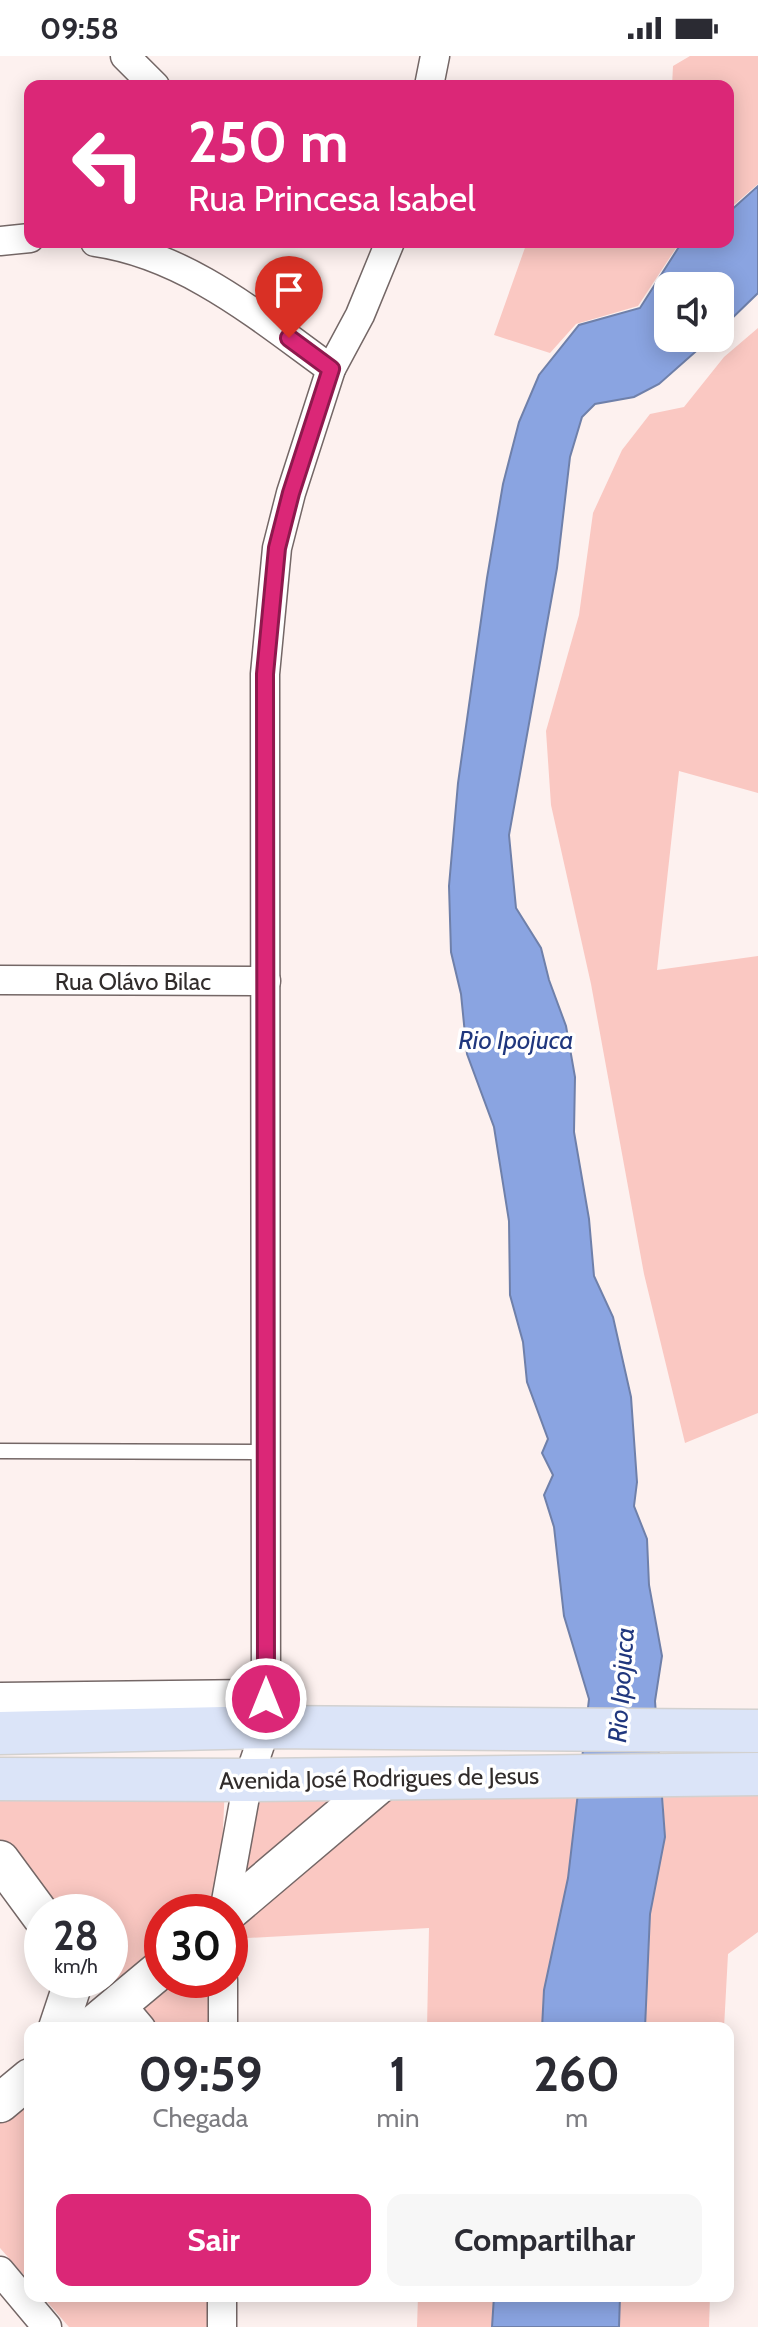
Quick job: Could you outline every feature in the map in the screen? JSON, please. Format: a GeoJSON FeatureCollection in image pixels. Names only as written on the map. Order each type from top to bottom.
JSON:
{"type":"FeatureCollection","features":[{"type":"Feature","properties":{"kind":"main road","name":"Avenida José Rodrigues de Jesus"},"geometry":{"type":"LineString","coordinates":[[0,1733],[266,1713],[467,1730],[758,1731]]}},
{"type":"Feature","properties":{"kind":"main road","name":"Avenida José Rodrigues de Jesus"},"geometry":{"type":"LineString","coordinates":[[0,1779],[248,1780],[758,1774]]}},
{"type":"Feature","properties":{"kind":"street"},"geometry":{"type":"LineString","coordinates":[[125,56],[149,80]]}},
{"type":"Feature","properties":{"kind":"street"},"geometry":{"type":"LineString","coordinates":[[430,80],[435,56]]}},
{"type":"Feature","properties":{"kind":"street"},"geometry":{"type":"LineString","coordinates":[[0,241],[24,239]]}},
{"type":"Feature","properties":{"kind":"street"},"geometry":{"type":"LineString","coordinates":[[121,248],[169,264],[226,293],[331,369]]}},
{"type":"Feature","properties":{"kind":"street"},"geometry":{"type":"LineString","coordinates":[[229,1894],[248,1780],[266,1713],[265,674],[277,548],[291,493],[331,369],[360,315],[388,248]]}},
{"type":"Feature","properties":{"kind":"street","name":"Rua Olávo Bilac"},"geometry":{"type":"LineString","coordinates":[[0,980],[266,981]]}},
{"type":"Feature","properties":{"kind":"street","name":"Avenida José Rodrigues de Jesus"},"geometry":{"type":"LineString","coordinates":[[0,1702],[266,1713]]}},
{"type":"Feature","properties":{"kind":"street"},"geometry":{"type":"LineString","coordinates":[[248,1894],[385,1779]]}},
{"type":"Feature","properties":{"kind":"street"},"geometry":{"type":"LineString","coordinates":[[0,1860],[25,1894]]}},
{"type":"Feature","properties":{"kind":"street"},"geometry":{"type":"LineString","coordinates":[[97,2022],[144,1983]]}},
{"type":"Feature","properties":{"kind":"street"},"geometry":{"type":"LineString","coordinates":[[60,2022],[68,1998]]}},
{"type":"Feature","properties":{"kind":"street"},"geometry":{"type":"LineString","coordinates":[[223,1998],[223,2022]]}},
{"type":"Feature","properties":{"kind":"street"},"geometry":{"type":"LineString","coordinates":[[0,2103],[24,2083]]}},
{"type":"Feature","properties":{"kind":"street"},"geometry":{"type":"LineString","coordinates":[[0,2271],[24,2300]]}},
{"type":"Feature","properties":{"kind":"street"},"geometry":{"type":"LineString","coordinates":[[26,2302],[47,2327]]}},
{"type":"Feature","properties":{"kind":"street"},"geometry":{"type":"LineString","coordinates":[[222,2302],[222,2327]]}},
{"type":"Feature","properties":{"kind":"lane"},"geometry":{"type":"LineString","coordinates":[[0,1451],[266,1452]]}},
{"type":"Feature","properties":{"kind":"shaded area"},"geometry":{"type":"Polygon","coordinates":[[[690,56],[758,56],[758,184],[734,205],[734,80],[672,80],[673,66],[690,56]]]}},
{"type":"Feature","properties":{"kind":"shaded area"},"geometry":{"type":"Polygon","coordinates":[[[525,248],[676,248],[660,272],[654,272],[654,282],[638,306],[576,324],[550,353],[494,335],[525,248]]]}},
{"type":"Feature","properties":{"kind":"shaded area"},"geometry":{"type":"Polygon","coordinates":[[[758,328],[758,793],[679,771],[657,970],[758,956],[758,1413],[685,1443],[644,1274],[591,984],[551,805],[546,731],[579,615],[593,513],[622,450],[650,414],[684,407],[734,348],[758,328]]]}},
{"type":"Feature","properties":{"kind":"shaded area"},"geometry":{"type":"Polygon","coordinates":[[[662,1775],[719,1795],[758,1795],[758,1932],[728,1954],[724,2022],[645,2022],[650,1914],[665,1837],[662,1775]]]}},
{"type":"Feature","properties":{"kind":"shaded area"},"geometry":{"type":"Polygon","coordinates":[[[582,1776],[568,1878],[544,1990],[542,2022],[427,2022],[429,1928],[248,1938],[248,1902],[388,1783],[582,1776]]]}},
{"type":"Feature","properties":{"kind":"shaded area"},"geometry":{"type":"Polygon","coordinates":[[[0,1783],[225,1786],[220,1894],[144,1894],[144,1978],[128,1991],[128,1894],[31,1894],[0,1853],[0,1783]]]}},
{"type":"Feature","properties":{"kind":"shaded area"},"geometry":{"type":"Polygon","coordinates":[[[251,1784],[377,1784],[245,1894],[230,1894],[251,1784]]]}},
{"type":"Feature","properties":{"kind":"shaded area"},"geometry":{"type":"Polygon","coordinates":[[[144,1991],[144,1998],[220,1998],[220,2022],[141,2022],[125,2003],[144,1991]]]}},
{"type":"Feature","properties":{"kind":"shaded area"},"geometry":{"type":"Polygon","coordinates":[[[24,2091],[24,2275],[0,2248],[0,2111],[24,2091]]]}},
{"type":"Feature","properties":{"kind":"shaded area"},"geometry":{"type":"Polygon","coordinates":[[[47,2302],[218,2302],[218,2327],[69,2327],[47,2302]]]}},
{"type":"Feature","properties":{"kind":"shaded area"},"geometry":{"type":"Polygon","coordinates":[[[418,2302],[494,2302],[492,2327],[417,2327],[418,2302]]]}},
{"type":"Feature","properties":{"kind":"shaded area"},"geometry":{"type":"Polygon","coordinates":[[[620,2302],[710,2302],[709,2327],[619,2327],[620,2302]]]}},
{"type":"Feature","properties":{"kind":"water","name":"Rio Ipojuca"},"geometry":{"type":"Polygon","coordinates":[[[758,186],[758,293],[734,316],[734,272],[663,272],[678,248],[734,248],[734,208],[758,186]]]}},
{"type":"Feature","properties":{"kind":"water","name":"Rio Ipojuca"},"geometry":{"type":"Polygon","coordinates":[[[654,286],[654,352],[695,352],[659,384],[634,397],[595,404],[582,417],[570,457],[557,568],[509,835],[516,908],[541,948],[566,1026],[575,1077],[574,1132],[589,1219],[594,1276],[613,1317],[631,1397],[637,1482],[634,1506],[647,1539],[649,1585],[662,1656],[655,1701],[665,1837],[650,1914],[645,2022],[542,2022],[544,1990],[568,1878],[589,1699],[564,1616],[554,1527],[544,1495],[553,1475],[542,1453],[548,1439],[527,1382],[523,1342],[510,1295],[509,1221],[494,1127],[467,1054],[461,994],[451,952],[449,886],[458,783],[487,578],[503,484],[519,422],[539,375],[579,325],[640,308],[654,286]]]}},
{"type":"Feature","properties":{"kind":"water"},"geometry":{"type":"Polygon","coordinates":[[[494,2302],[620,2302],[619,2327],[492,2327],[494,2302]]]}},
{"type":"Feature","properties":{"kind":"route"},"geometry":{"type":"LineString","coordinates":[[266,1699],[265,674],[277,548],[291,493],[331,369],[289,338]]}}]}
